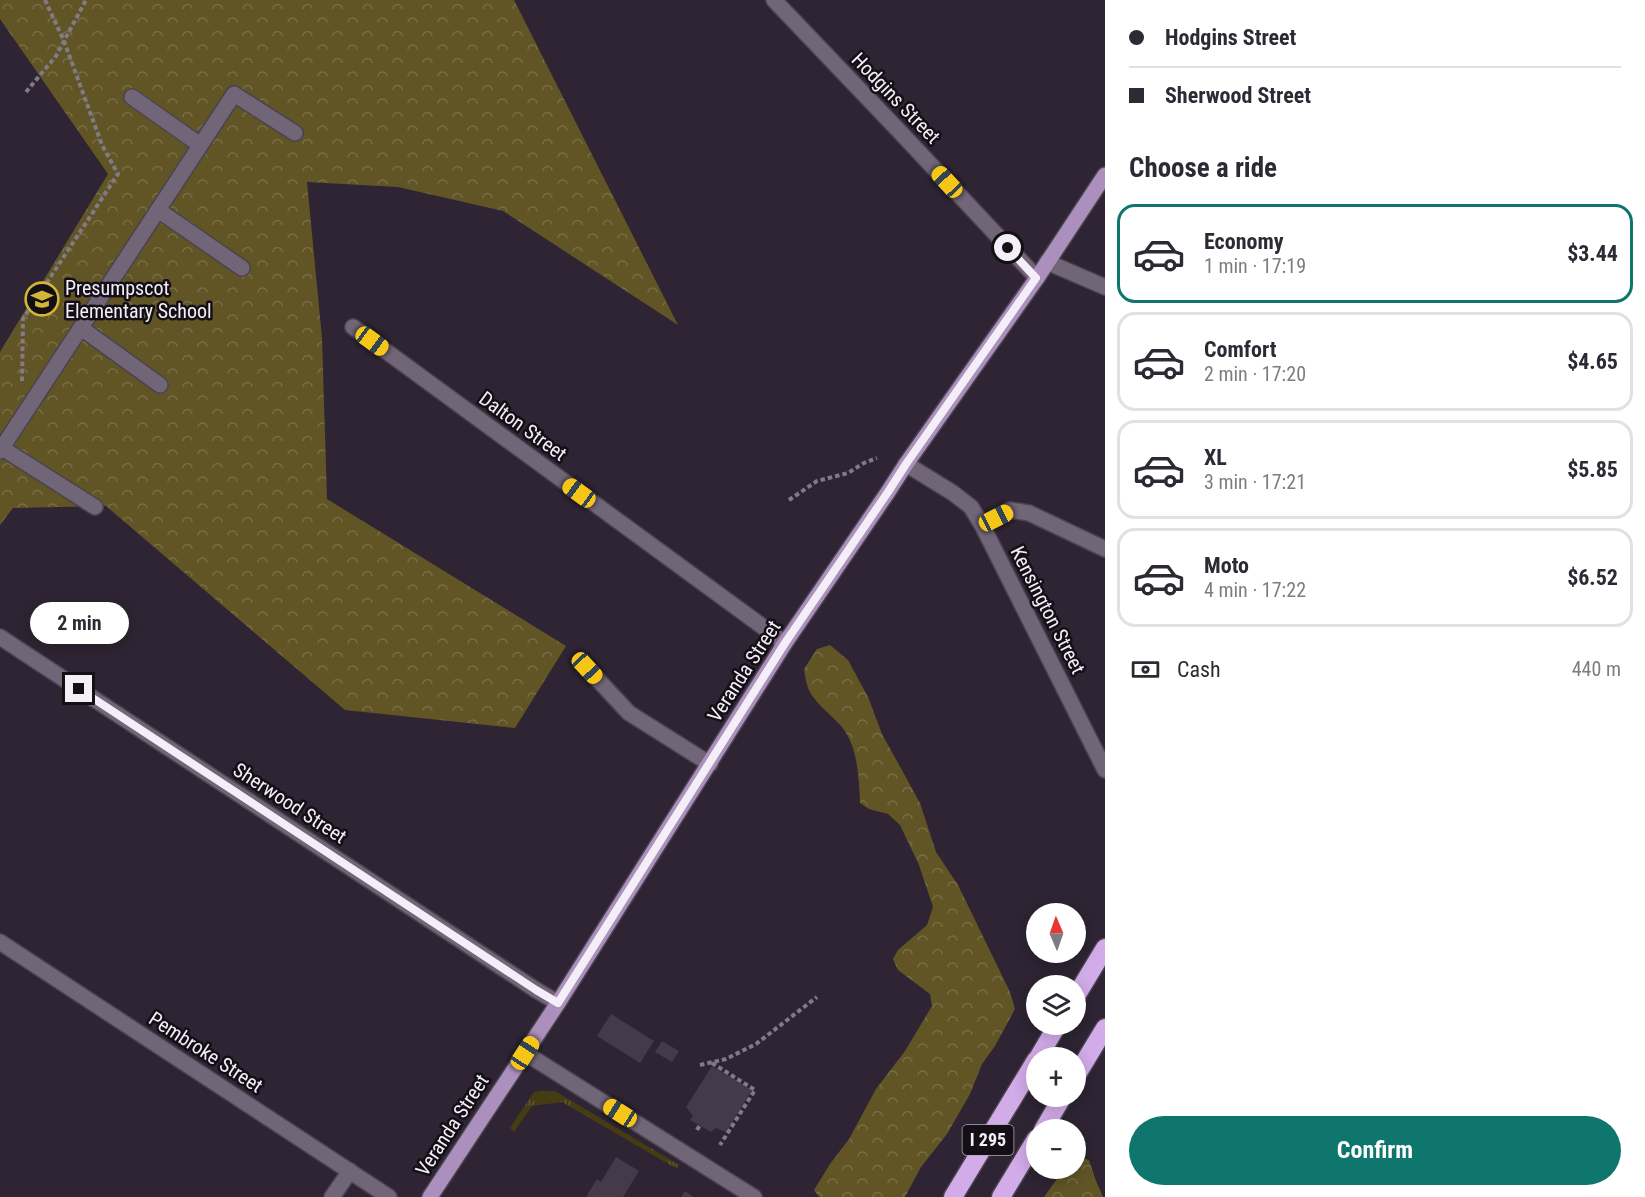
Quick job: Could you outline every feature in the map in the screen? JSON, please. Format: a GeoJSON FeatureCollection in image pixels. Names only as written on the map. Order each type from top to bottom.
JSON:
{"type":"FeatureCollection","features":[{"type":"Feature","properties":{"kind":"highway"},"geometry":{"type":"LineString","coordinates":[[1086,979],[1105,948]]}},
{"type":"Feature","properties":{"kind":"highway"},"geometry":{"type":"LineString","coordinates":[[1086,1059],[1105,1028]]}},
{"type":"Feature","properties":{"kind":"highway","name":"I 295"},"geometry":{"type":"LineString","coordinates":[[952,1197],[1026,1078]]}},
{"type":"Feature","properties":{"kind":"highway","name":"I 295"},"geometry":{"type":"LineString","coordinates":[[1001,1197],[1026,1156]]}},
{"type":"Feature","properties":{"kind":"main road","name":"Veranda Street"},"geometry":{"type":"LineString","coordinates":[[430,1197],[558,1003],[785,643],[1105,175]]}},
{"type":"Feature","properties":{"kind":"street","name":"Hodgins Street"},"geometry":{"type":"LineString","coordinates":[[774,0],[1036,278]]}},
{"type":"Feature","properties":{"kind":"street"},"geometry":{"type":"LineString","coordinates":[[95,507],[1,449],[234,93],[295,133]]}},
{"type":"Feature","properties":{"kind":"street"},"geometry":{"type":"LineString","coordinates":[[132,98],[200,145]]}},
{"type":"Feature","properties":{"kind":"street"},"geometry":{"type":"LineString","coordinates":[[158,210],[242,268]]}},
{"type":"Feature","properties":{"kind":"street"},"geometry":{"type":"LineString","coordinates":[[1047,262],[1105,287]]}},
{"type":"Feature","properties":{"kind":"street","name":"Dalton Street"},"geometry":{"type":"LineString","coordinates":[[353,327],[785,643]]}},
{"type":"Feature","properties":{"kind":"street"},"geometry":{"type":"LineString","coordinates":[[81,328],[160,385]]}},
{"type":"Feature","properties":{"kind":"street","name":"Kensington Street"},"geometry":{"type":"LineString","coordinates":[[906,464],[971,507],[1105,770]]}},
{"type":"Feature","properties":{"kind":"street"},"geometry":{"type":"LineString","coordinates":[[982,525],[1010,510],[1029,513],[1105,549]]}},
{"type":"Feature","properties":{"kind":"street","name":"Sherwood Street"},"geometry":{"type":"LineString","coordinates":[[0,637],[558,1003]]}},
{"type":"Feature","properties":{"kind":"street"},"geometry":{"type":"LineString","coordinates":[[587,668],[629,713],[710,764]]}},
{"type":"Feature","properties":{"kind":"street","name":"Pembroke Street"},"geometry":{"type":"LineString","coordinates":[[0,942],[389,1197]]}},
{"type":"Feature","properties":{"kind":"street"},"geometry":{"type":"LineString","coordinates":[[525,1053],[754,1197]]}},
{"type":"Feature","properties":{"kind":"street"},"geometry":{"type":"LineString","coordinates":[[332,1197],[350,1171]]}},
{"type":"Feature","properties":{"kind":"path"},"geometry":{"type":"LineString","coordinates":[[22,391],[23,319],[118,174],[102,145],[64,41],[45,0]]}},
{"type":"Feature","properties":{"kind":"path"},"geometry":{"type":"LineString","coordinates":[[26,92],[56,56],[86,0]]}},
{"type":"Feature","properties":{"kind":"path"},"geometry":{"type":"LineString","coordinates":[[789,500],[818,481],[848,473],[877,458]]}},
{"type":"Feature","properties":{"kind":"path"},"geometry":{"type":"LineString","coordinates":[[700,1065],[726,1059],[756,1044],[817,997]]}},
{"type":"Feature","properties":{"kind":"path"},"geometry":{"type":"LineString","coordinates":[[711,1063],[755,1090],[720,1145]]}},
{"type":"Feature","properties":{"kind":"green space"},"geometry":{"type":"Polygon","coordinates":[[[0,0],[514,0],[678,325],[503,211],[398,187],[307,182],[322,338],[327,499],[566,646],[515,728],[345,710],[106,506],[13,508],[0,525],[0,352],[108,174],[0,19],[0,0]]]}},
{"type":"Feature","properties":{"kind":"green space"},"geometry":{"type":"Polygon","coordinates":[[[830,645],[848,660],[868,697],[882,734],[920,803],[936,852],[958,885],[1010,992],[1015,1009],[995,1046],[982,1064],[970,1094],[947,1134],[921,1167],[905,1197],[819,1197],[814,1190],[849,1139],[876,1089],[905,1051],[932,1006],[930,994],[898,970],[893,959],[898,950],[927,925],[933,907],[919,865],[900,825],[888,814],[869,809],[860,803],[857,763],[847,735],[814,699],[807,686],[804,669],[817,649],[830,645]]]}},
{"type":"Feature","properties":{"kind":"green space"},"geometry":{"type":"Polygon","coordinates":[[[555,1091],[679,1165],[677,1169],[562,1102],[532,1106],[514,1132],[510,1128],[534,1092],[555,1091]]]}},
{"type":"Feature","properties":{"kind":"green space"},"geometry":{"type":"Polygon","coordinates":[[[1086,1159],[1089,1160],[1103,1197],[1044,1197],[1057,1179],[1086,1179],[1086,1159]]]}},
{"type":"Feature","properties":{"kind":"building"},"geometry":{"type":"Polygon","coordinates":[[[611,1014],[654,1041],[640,1063],[597,1036],[611,1014]]]}},
{"type":"Feature","properties":{"kind":"building"},"geometry":{"type":"Polygon","coordinates":[[[662,1041],[679,1051],[672,1062],[655,1052],[662,1041]]]}},
{"type":"Feature","properties":{"kind":"building"},"geometry":{"type":"Polygon","coordinates":[[[712,1066],[752,1090],[726,1132],[716,1128],[711,1132],[690,1120],[693,1116],[686,1107],[712,1066]]]}},
{"type":"Feature","properties":{"kind":"building"},"geometry":{"type":"Polygon","coordinates":[[[616,1157],[639,1171],[623,1197],[586,1197],[597,1179],[601,1182],[616,1157]]]}},
{"type":"Feature","properties":{"kind":"building"},"geometry":{"type":"Polygon","coordinates":[[[685,1191],[694,1197],[681,1197],[685,1191]]]}},
{"type":"Feature","properties":{"kind":"place","name":"Presumpscot Elementary School"},"geometry":{"type":"Point","coordinates":[42,299]}},
{"type":"Feature","properties":{"kind":"route"},"geometry":{"type":"LineString","coordinates":[[79,689],[558,1003],[785,643],[1036,278],[1008,248]]}}]}
